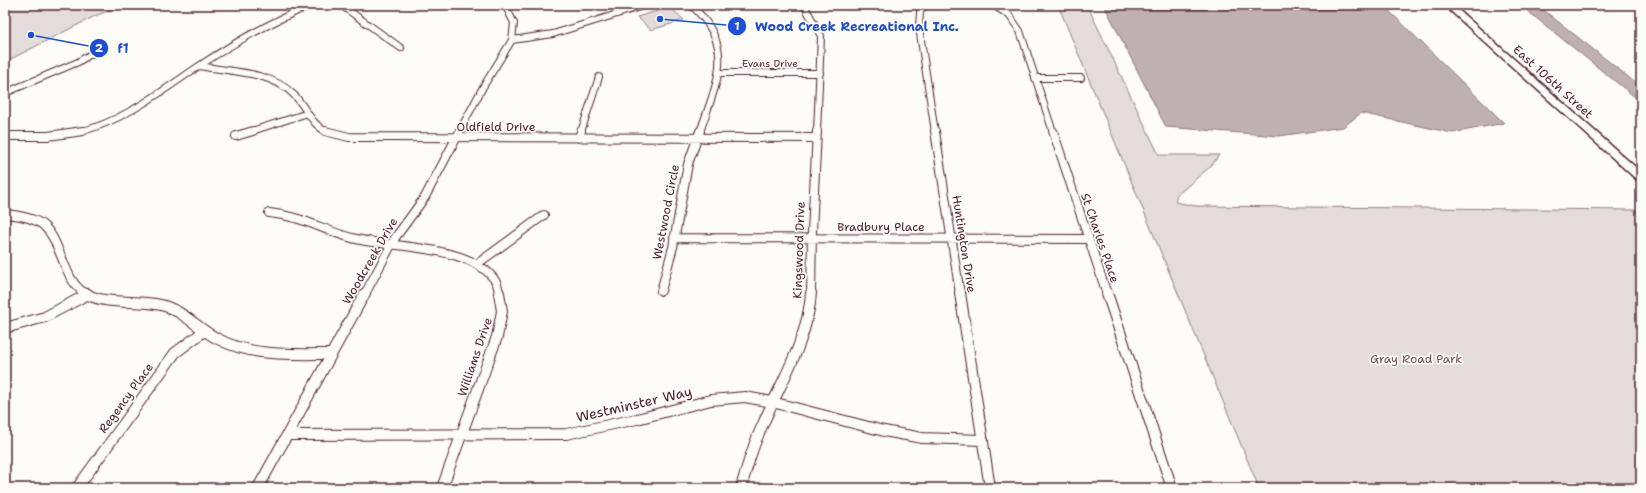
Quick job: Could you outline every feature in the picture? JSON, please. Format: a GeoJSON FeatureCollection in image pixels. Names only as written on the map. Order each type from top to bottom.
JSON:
{"type":"FeatureCollection","features":[{"type":"Feature","properties":{"kind":"street"},"geometry":{"type":"LineString","coordinates":[[5,136],[56,135],[90,128],[107,122],[135,109],[257,28],[312,5]]}},
{"type":"Feature","properties":{"kind":"street"},"geometry":{"type":"LineString","coordinates":[[341,5],[401,48]]}},
{"type":"Feature","properties":{"kind":"street"},"geometry":{"type":"LineString","coordinates":[[505,5],[514,24],[512,40],[552,34],[646,5]]}},
{"type":"Feature","properties":{"kind":"street","name":"Westwood Circle"},"geometry":{"type":"LineString","coordinates":[[661,291],[674,238],[688,164],[719,73],[720,57],[717,39],[703,17],[691,5]]}},
{"type":"Feature","properties":{"kind":"street","name":"Kingswood Drive"},"geometry":{"type":"LineString","coordinates":[[741,488],[745,468],[808,318],[821,36],[804,5]]}},
{"type":"Feature","properties":{"kind":"street","name":"Huntington Drive"},"geometry":{"type":"LineString","coordinates":[[924,5],[919,16],[918,27],[990,488]]}},
{"type":"Feature","properties":{"kind":"street","name":"St Charles Place"},"geometry":{"type":"LineString","coordinates":[[993,5],[1002,9],[1015,21],[1172,488]]}},
{"type":"Feature","properties":{"kind":"street","name":"East 106th Street"},"geometry":{"type":"LineString","coordinates":[[1448,5],[1641,178]]}},
{"type":"Feature","properties":{"kind":"street","name":"Woodcreek Drive"},"geometry":{"type":"LineString","coordinates":[[258,488],[390,245],[425,197],[483,87],[512,40]]}},
{"type":"Feature","properties":{"kind":"street"},"geometry":{"type":"LineString","coordinates":[[5,93],[87,58],[99,49]]}},
{"type":"Feature","properties":{"kind":"street","name":"Oldfield Drive"},"geometry":{"type":"LineString","coordinates":[[200,66],[253,75],[276,83],[297,96],[321,129],[334,134],[349,137],[816,138]]}},
{"type":"Feature","properties":{"kind":"street","name":"Evans Drive"},"geometry":{"type":"LineString","coordinates":[[719,73],[820,73]]}},
{"type":"Feature","properties":{"kind":"street"},"geometry":{"type":"LineString","coordinates":[[579,138],[599,77]]}},
{"type":"Feature","properties":{"kind":"street"},"geometry":{"type":"LineString","coordinates":[[1035,78],[1081,78]]}},
{"type":"Feature","properties":{"kind":"street"},"geometry":{"type":"LineString","coordinates":[[236,136],[308,113]]}},
{"type":"Feature","properties":{"kind":"street","name":"Williams Drive"},"geometry":{"type":"LineString","coordinates":[[269,213],[292,216],[356,239],[438,251],[469,259],[487,270],[494,279],[499,289],[502,301],[502,318],[497,337],[442,488]]}},
{"type":"Feature","properties":{"kind":"street"},"geometry":{"type":"LineString","coordinates":[[5,214],[32,218],[47,226],[53,235],[70,277],[81,292],[108,300],[150,303],[170,308],[181,312],[203,332],[234,347],[254,352],[331,354]]}},
{"type":"Feature","properties":{"kind":"street"},"geometry":{"type":"LineString","coordinates":[[477,264],[544,214]]}},
{"type":"Feature","properties":{"kind":"street","name":"Bradbury Place"},"geometry":{"type":"LineString","coordinates":[[674,238],[1088,239]]}},
{"type":"Feature","properties":{"kind":"street"},"geometry":{"type":"LineString","coordinates":[[5,328],[45,317],[88,294]]}},
{"type":"Feature","properties":{"kind":"street","name":"Regency Place"},"geometry":{"type":"LineString","coordinates":[[77,488],[175,354],[184,345],[203,332]]}},
{"type":"Feature","properties":{"kind":"street","name":"Westminster Way"},"geometry":{"type":"LineString","coordinates":[[287,434],[566,434],[637,419],[716,399],[745,397],[772,402],[884,431],[922,438],[983,440]]}},
{"type":"Feature","properties":{"kind":"green space"},"geometry":{"type":"Polygon","coordinates":[[[5,5],[123,5],[95,16],[5,62],[5,5]]]}},
{"type":"Feature","properties":{"kind":"green space","name":"Gray Road Park"},"geometry":{"type":"Polygon","coordinates":[[[1058,5],[1087,5],[1159,155],[1219,155],[1211,166],[1177,195],[1175,202],[1196,206],[1641,210],[1641,488],[1259,488],[1058,5]]]}},
{"type":"Feature","properties":{"kind":"green space"},"geometry":{"type":"Polygon","coordinates":[[[670,7],[684,20],[651,30],[637,17],[670,7]]]}},
{"type":"Feature","properties":{"kind":"shaded area"},"geometry":{"type":"Polygon","coordinates":[[[1104,5],[1383,5],[1504,123],[1452,133],[1361,113],[1343,127],[1279,136],[1166,127],[1104,5]]]}},
{"type":"Feature","properties":{"kind":"shaded area"},"geometry":{"type":"Polygon","coordinates":[[[1520,5],[1537,5],[1641,87],[1641,102],[1520,5]]]}},
{"type":"Feature","properties":{"kind":"waterway"},"geometry":{"type":"LineString","coordinates":[[5,26],[7,28],[5,33]]}},
{"type":"Feature","properties":{"kind":"place","name":"Wood Creek Recreational Inc."},"geometry":{"type":"Point","coordinates":[660,19]}},
{"type":"Feature","properties":{"kind":"place","name":"f1"},"geometry":{"type":"Point","coordinates":[31,35]}}]}
